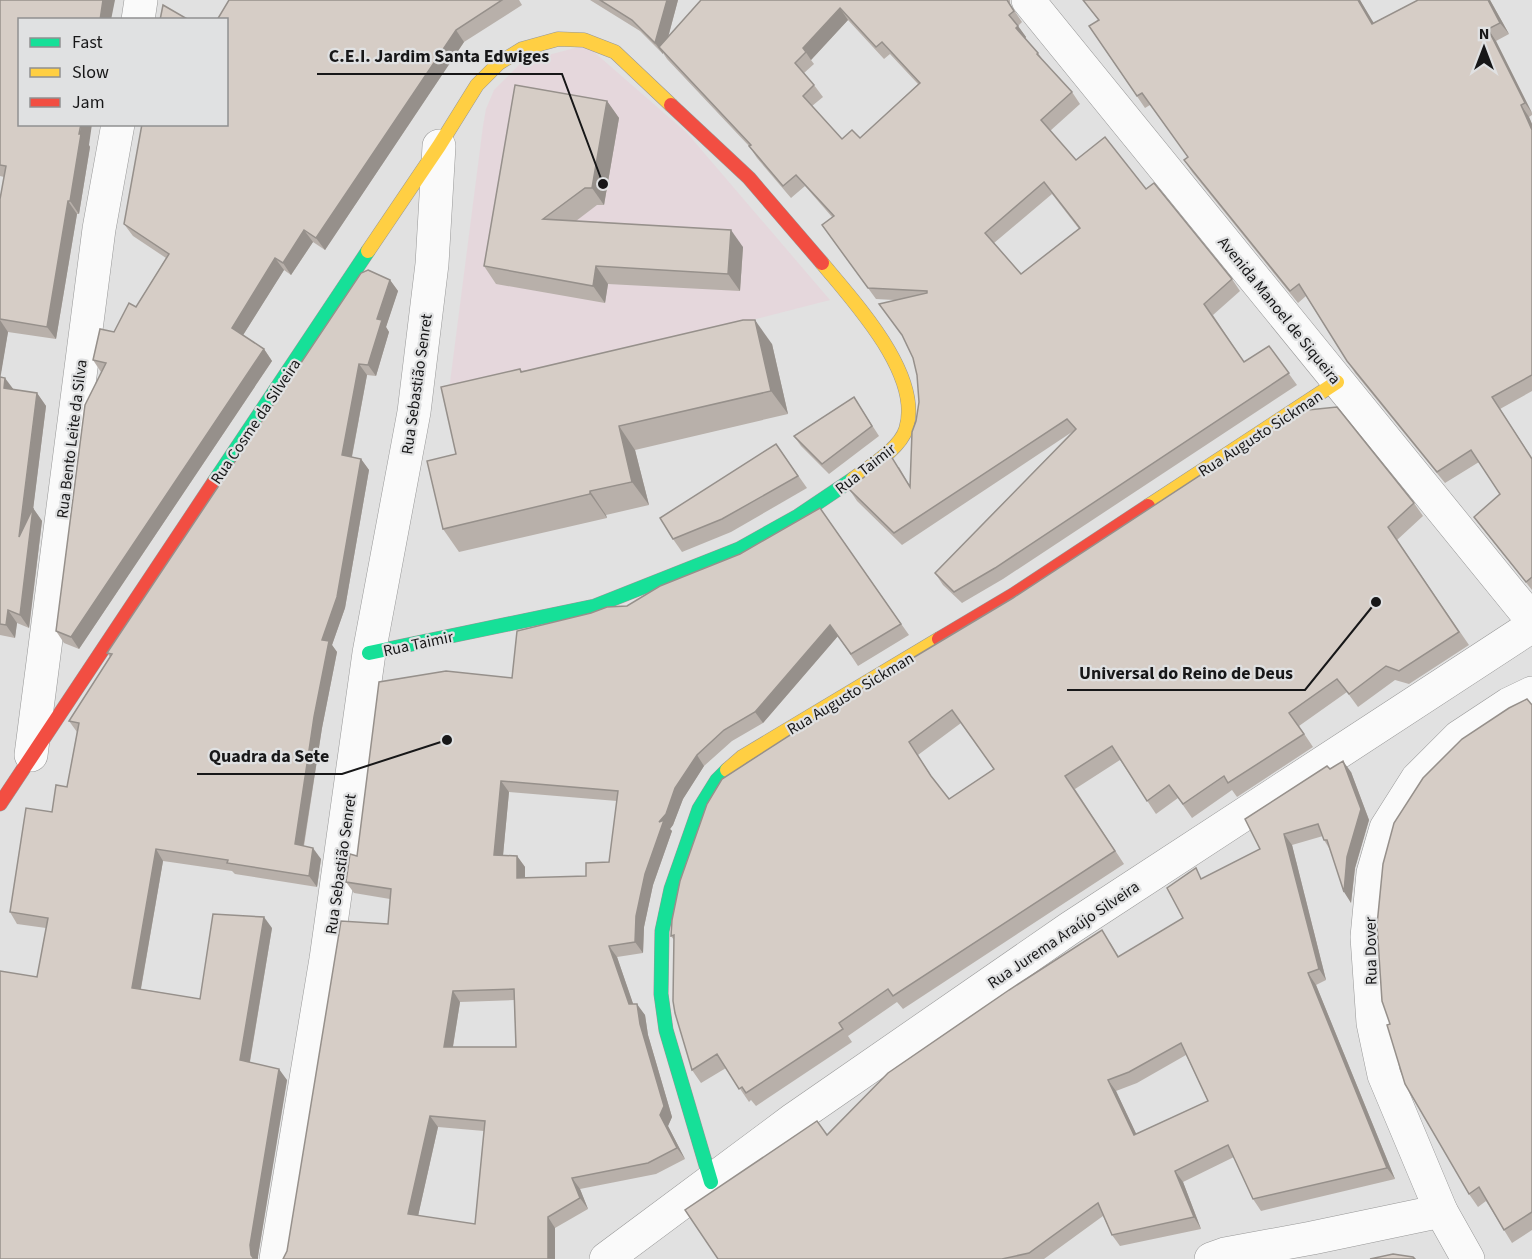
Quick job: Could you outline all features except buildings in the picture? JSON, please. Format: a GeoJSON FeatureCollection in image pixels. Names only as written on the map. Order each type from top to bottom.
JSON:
{"type":"FeatureCollection","features":[{"type":"Feature","properties":{"kind":"street"},"geometry":{"type":"LineString","coordinates":[[138,18],[141,0]]}},
{"type":"Feature","properties":{"kind":"street","name":"Avenida Manoel de Siqueira"},"geometry":{"type":"LineString","coordinates":[[1028,0],[1532,620]]}},
{"type":"Feature","properties":{"kind":"street","name":"Rua Taimir"},"geometry":{"type":"LineString","coordinates":[[369,653],[595,606],[739,549],[845,486],[897,445],[906,430],[908,412],[906,388],[890,351],[853,300],[749,178],[615,52],[584,40],[558,39],[522,49]]}},
{"type":"Feature","properties":{"kind":"street","name":"Rua Cosme da Silveira"},"geometry":{"type":"LineString","coordinates":[[0,804],[439,146],[477,85],[499,63],[522,49]]}},
{"type":"Feature","properties":{"kind":"street","name":"Rua Bento Leite da Silva"},"geometry":{"type":"LineString","coordinates":[[31,755],[99,229],[118,126]]}},
{"type":"Feature","properties":{"kind":"street","name":"Rua Sebastião Senret"},"geometry":{"type":"LineString","coordinates":[[276,1259],[326,959],[369,653],[414,412],[432,264],[439,146]]}},
{"type":"Feature","properties":{"kind":"street","name":"Rua Augusto Sickman"},"geometry":{"type":"LineString","coordinates":[[711,1182],[666,1030],[661,994],[662,931],[671,890],[699,809],[717,780],[742,757],[1013,595],[1337,382]]}},
{"type":"Feature","properties":{"kind":"street","name":"Rua Jurema Araújo Silveira"},"geometry":{"type":"LineString","coordinates":[[606,1259],[794,1119],[1070,928],[1532,626]]}},
{"type":"Feature","properties":{"kind":"street","name":"Rua Dover"},"geometry":{"type":"LineString","coordinates":[[1468,1259],[1441,1211],[1384,1075],[1373,1023],[1367,937],[1373,873],[1386,828],[1417,779],[1459,737],[1509,704],[1532,693]]}},
{"type":"Feature","properties":{"kind":"street"},"geometry":{"type":"LineString","coordinates":[[1221,1257],[1441,1211]]}},
{"type":"Feature","properties":{"kind":"shaded area"},"geometry":{"type":"Polygon","coordinates":[[[586,45],[687,133],[830,300],[448,398],[486,109],[494,90],[522,62],[586,45]]]}},
{"type":"Feature","properties":{"kind":"traffic: fast"},"geometry":{"type":"LineString","coordinates":[[214,482],[368,251]]}},
{"type":"Feature","properties":{"kind":"traffic: fast"},"geometry":{"type":"LineString","coordinates":[[369,653],[595,606],[739,549],[798,516],[853,479]]}},
{"type":"Feature","properties":{"kind":"traffic: fast"},"geometry":{"type":"LineString","coordinates":[[711,1182],[666,1030],[661,994],[662,931],[671,889],[699,809],[717,780],[727,770]]}},
{"type":"Feature","properties":{"kind":"traffic: slow"},"geometry":{"type":"LineString","coordinates":[[368,251],[477,85],[499,63],[522,49],[558,39],[584,40],[615,52],[671,105]]}},
{"type":"Feature","properties":{"kind":"traffic: slow"},"geometry":{"type":"LineString","coordinates":[[822,263],[882,340],[905,386],[909,408],[906,429],[897,444],[853,479]]}},
{"type":"Feature","properties":{"kind":"traffic: slow"},"geometry":{"type":"LineString","coordinates":[[1148,506],[1337,382]]}},
{"type":"Feature","properties":{"kind":"traffic: slow"},"geometry":{"type":"LineString","coordinates":[[727,770],[742,757],[939,639]]}},
{"type":"Feature","properties":{"kind":"traffic: jam"},"geometry":{"type":"LineString","coordinates":[[671,105],[749,178],[822,263]]}},
{"type":"Feature","properties":{"kind":"traffic: jam"},"geometry":{"type":"LineString","coordinates":[[0,804],[214,482]]}},
{"type":"Feature","properties":{"kind":"traffic: jam"},"geometry":{"type":"LineString","coordinates":[[939,639],[1013,595],[1148,506]]}},
{"type":"Feature","properties":{"kind":"place","name":"C.E.I. Jardim Santa Edwiges"},"geometry":{"type":"Point","coordinates":[603,184]}},
{"type":"Feature","properties":{"kind":"place","name":"Universal do Reino de Deus"},"geometry":{"type":"Point","coordinates":[1376,602]}},
{"type":"Feature","properties":{"kind":"place","name":"Quadra da Sete"},"geometry":{"type":"Point","coordinates":[447,740]}}]}
